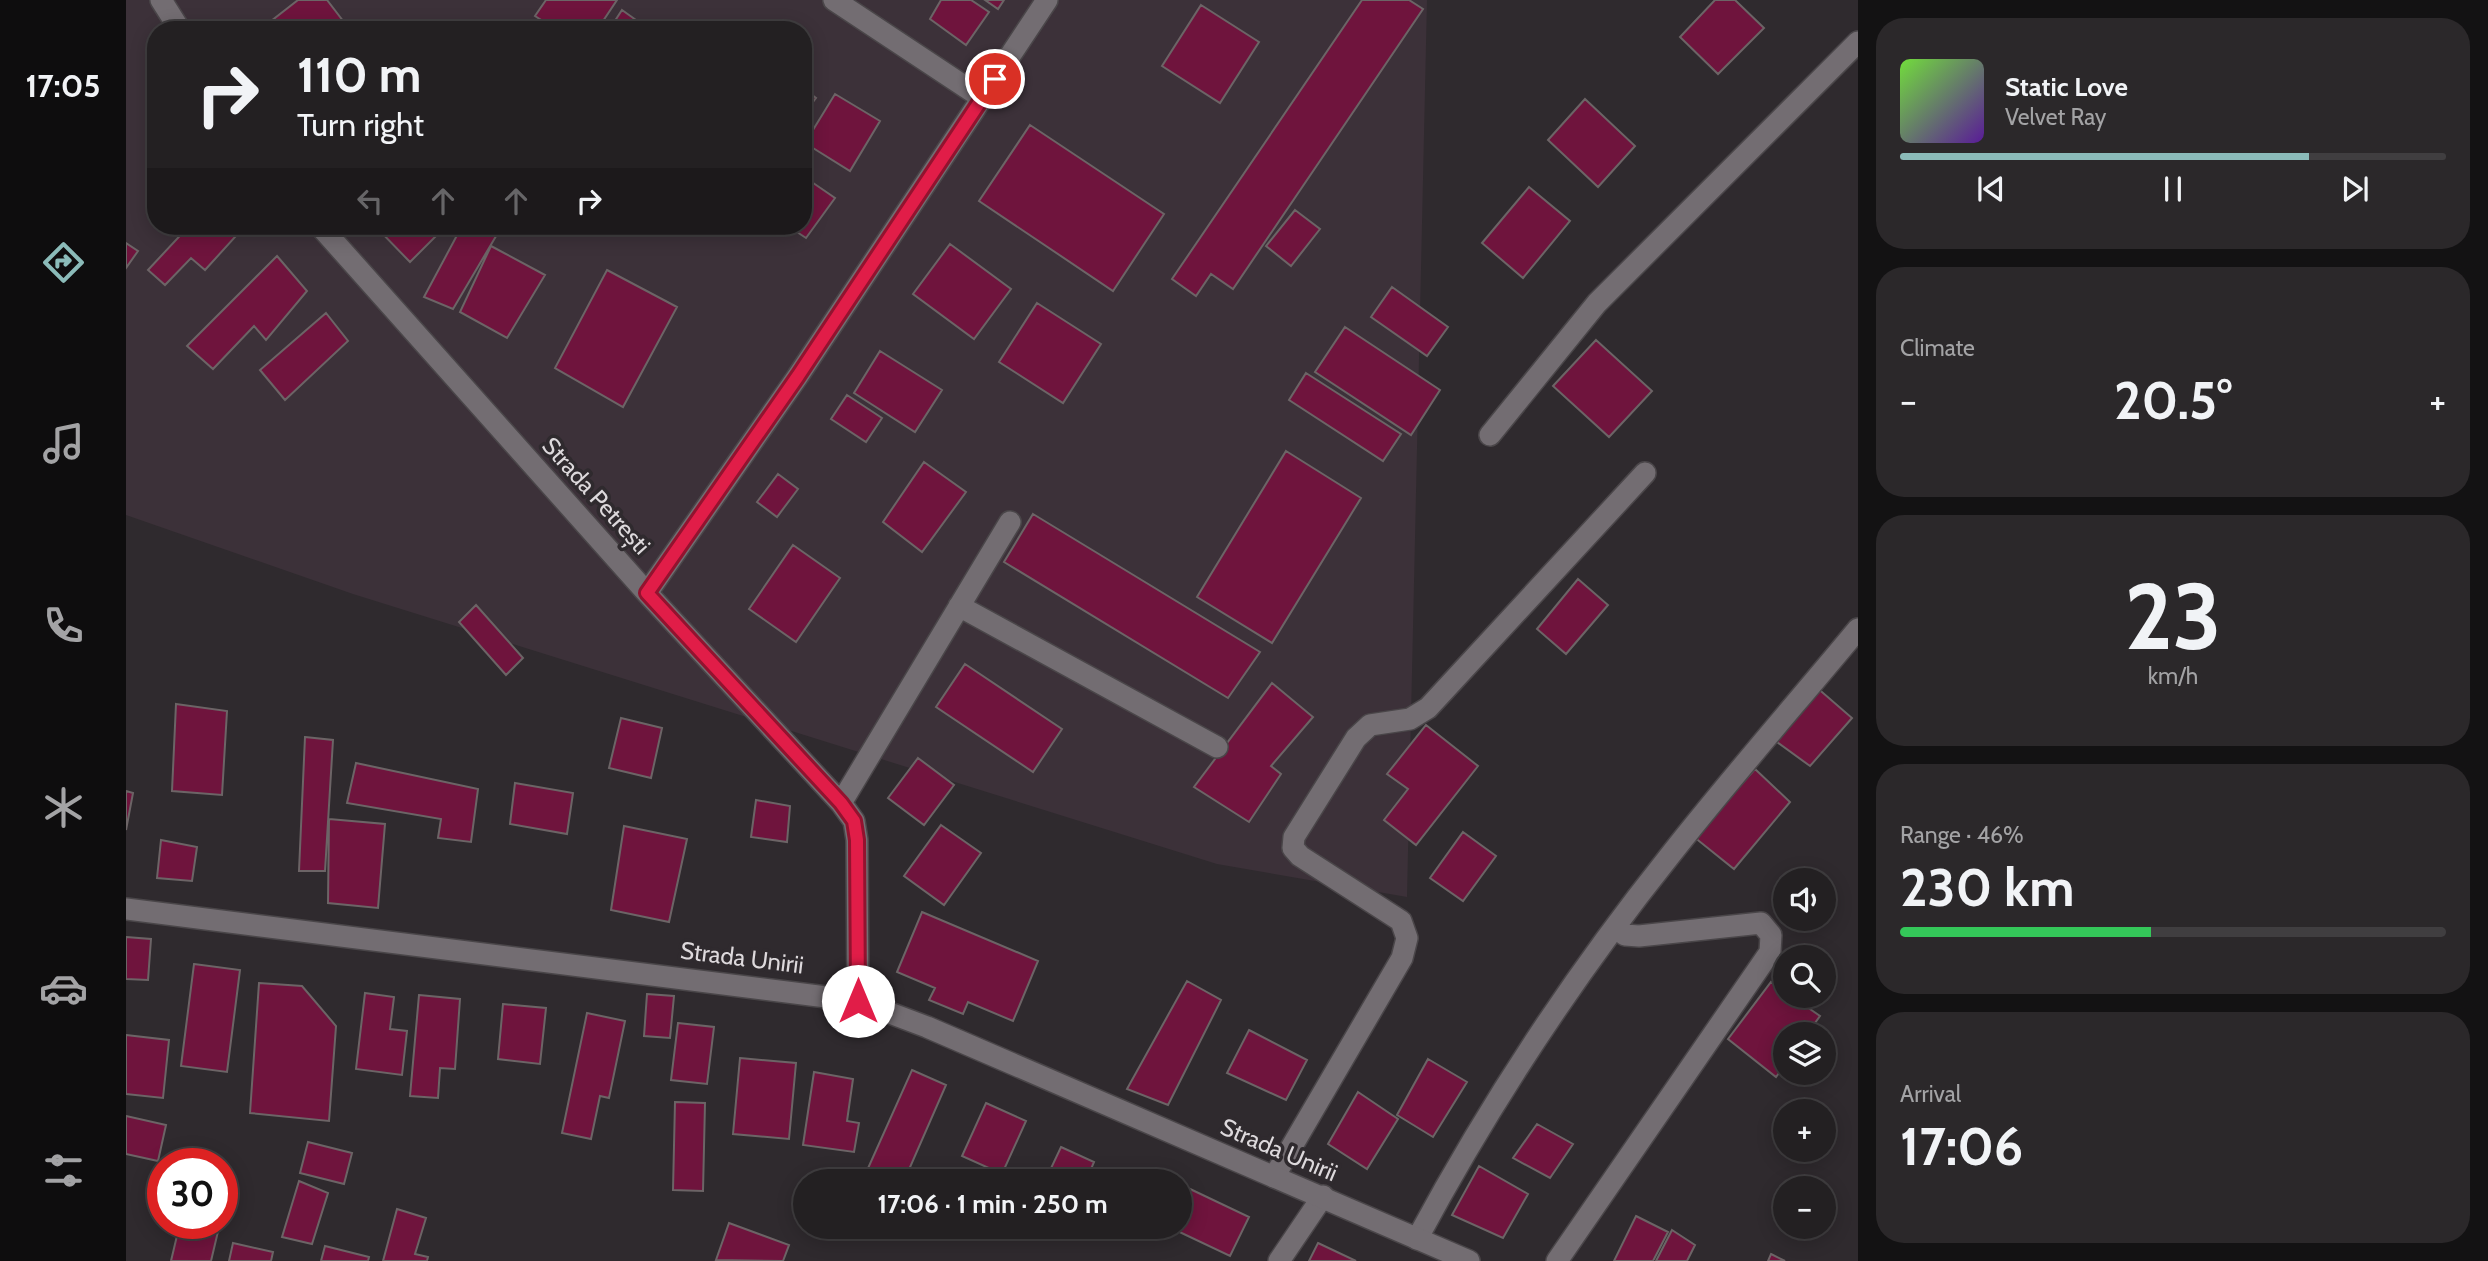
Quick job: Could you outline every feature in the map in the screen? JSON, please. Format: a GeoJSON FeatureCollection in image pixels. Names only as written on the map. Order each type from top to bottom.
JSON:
{"type":"FeatureCollection","features":[{"type":"Feature","properties":{"kind":"street"},"geometry":{"type":"LineString","coordinates":[[161,0],[174,21]]}},
{"type":"Feature","properties":{"kind":"street"},"geometry":{"type":"LineString","coordinates":[[834,0],[982,99]]}},
{"type":"Feature","properties":{"kind":"street"},"geometry":{"type":"LineString","coordinates":[[647,593],[798,376],[1047,0]]}},
{"type":"Feature","properties":{"kind":"street"},"geometry":{"type":"LineString","coordinates":[[1490,435],[1597,303],[1858,42]]}},
{"type":"Feature","properties":{"kind":"street","name":"Strada Petrești"},"geometry":{"type":"LineString","coordinates":[[328,235],[647,593],[841,803],[854,821],[857,840],[858,1001]]}},
{"type":"Feature","properties":{"kind":"street"},"geometry":{"type":"LineString","coordinates":[[1274,1177],[1402,958],[1407,938],[1401,921],[1300,856],[1293,848],[1294,836],[1356,738],[1370,725],[1409,719],[1428,708],[1646,473]]}},
{"type":"Feature","properties":{"kind":"street"},"geometry":{"type":"LineString","coordinates":[[841,803],[1010,522]]}},
{"type":"Feature","properties":{"kind":"street"},"geometry":{"type":"LineString","coordinates":[[959,606],[1217,747]]}},
{"type":"Feature","properties":{"kind":"street"},"geometry":{"type":"LineString","coordinates":[[1417,1239],[1461,1156],[1520,1062],[1615,928],[1668,857],[1858,629]]}},
{"type":"Feature","properties":{"kind":"street","name":"Strada Unirii"},"geometry":{"type":"LineString","coordinates":[[126,909],[858,1001],[927,1027],[1469,1261]]}},
{"type":"Feature","properties":{"kind":"street"},"geometry":{"type":"LineString","coordinates":[[1557,1261],[1770,952],[1771,935],[1761,923],[1639,936],[1625,934],[1615,928]]}},
{"type":"Feature","properties":{"kind":"street"},"geometry":{"type":"LineString","coordinates":[[1279,1261],[1323,1196]]}},
{"type":"Feature","properties":{"kind":"shaded area"},"geometry":{"type":"Polygon","coordinates":[[[126,0],[1427,0],[1407,897],[1217,864],[353,594],[126,515],[126,0]]]}},
{"type":"Feature","properties":{"kind":"building"},"geometry":{"type":"Polygon","coordinates":[[[298,0],[327,0],[343,21],[271,21],[298,0]]]}},
{"type":"Feature","properties":{"kind":"building"},"geometry":{"type":"Polygon","coordinates":[[[546,0],[617,0],[603,21],[543,21],[535,16],[546,0]]]}},
{"type":"Feature","properties":{"kind":"building"},"geometry":{"type":"Polygon","coordinates":[[[941,0],[971,0],[989,12],[966,45],[930,19],[941,0]]]}},
{"type":"Feature","properties":{"kind":"building"},"geometry":{"type":"Polygon","coordinates":[[[985,0],[1004,0],[998,9],[985,0]]]}},
{"type":"Feature","properties":{"kind":"building"},"geometry":{"type":"Polygon","coordinates":[[[1362,0],[1409,0],[1423,9],[1233,289],[1211,274],[1196,296],[1172,279],[1362,0]]]}},
{"type":"Feature","properties":{"kind":"building"},"geometry":{"type":"Polygon","coordinates":[[[1715,0],[1735,0],[1764,28],[1718,74],[1680,37],[1715,0]]]}},
{"type":"Feature","properties":{"kind":"building"},"geometry":{"type":"Polygon","coordinates":[[[1201,5],[1259,42],[1220,103],[1162,66],[1201,5]]]}},
{"type":"Feature","properties":{"kind":"building"},"geometry":{"type":"Polygon","coordinates":[[[622,10],[637,21],[615,21],[622,10]]]}},
{"type":"Feature","properties":{"kind":"building"},"geometry":{"type":"Polygon","coordinates":[[[835,94],[880,121],[850,171],[812,147],[812,132],[835,94]]]}},
{"type":"Feature","properties":{"kind":"building"},"geometry":{"type":"Polygon","coordinates":[[[1585,99],[1635,146],[1598,187],[1548,140],[1585,99]]]}},
{"type":"Feature","properties":{"kind":"building"},"geometry":{"type":"Polygon","coordinates":[[[1030,125],[1164,214],[1113,291],[979,201],[1030,125]]]}},
{"type":"Feature","properties":{"kind":"building"},"geometry":{"type":"Polygon","coordinates":[[[812,182],[835,198],[812,230],[812,182]]]}},
{"type":"Feature","properties":{"kind":"building"},"geometry":{"type":"Polygon","coordinates":[[[1529,187],[1570,221],[1523,278],[1482,243],[1529,187]]]}},
{"type":"Feature","properties":{"kind":"building"},"geometry":{"type":"Polygon","coordinates":[[[1295,210],[1320,229],[1291,266],[1266,246],[1295,210]]]}},
{"type":"Feature","properties":{"kind":"building"},"geometry":{"type":"Polygon","coordinates":[[[181,235],[237,235],[205,270],[191,258],[165,285],[148,270],[181,235]]]}},
{"type":"Feature","properties":{"kind":"building"},"geometry":{"type":"Polygon","coordinates":[[[384,235],[437,235],[410,262],[384,235]]]}},
{"type":"Feature","properties":{"kind":"building"},"geometry":{"type":"Polygon","coordinates":[[[457,235],[497,235],[453,309],[424,297],[457,235]]]}},
{"type":"Feature","properties":{"kind":"building"},"geometry":{"type":"Polygon","coordinates":[[[126,243],[138,251],[126,268],[126,243]]]}},
{"type":"Feature","properties":{"kind":"building"},"geometry":{"type":"Polygon","coordinates":[[[950,244],[1011,289],[974,339],[913,294],[950,244]]]}},
{"type":"Feature","properties":{"kind":"building"},"geometry":{"type":"Polygon","coordinates":[[[491,246],[545,275],[507,338],[460,312],[491,246]]]}},
{"type":"Feature","properties":{"kind":"building"},"geometry":{"type":"Polygon","coordinates":[[[277,256],[307,291],[266,340],[254,326],[213,369],[187,346],[277,256]]]}},
{"type":"Feature","properties":{"kind":"building"},"geometry":{"type":"Polygon","coordinates":[[[607,270],[677,307],[623,407],[555,368],[607,270]]]}},
{"type":"Feature","properties":{"kind":"building"},"geometry":{"type":"Polygon","coordinates":[[[1392,287],[1448,327],[1427,356],[1371,317],[1392,287]]]}},
{"type":"Feature","properties":{"kind":"building"},"geometry":{"type":"Polygon","coordinates":[[[1037,303],[1101,344],[1063,403],[999,362],[1037,303]]]}},
{"type":"Feature","properties":{"kind":"building"},"geometry":{"type":"Polygon","coordinates":[[[326,313],[348,341],[285,400],[260,370],[326,313]]]}},
{"type":"Feature","properties":{"kind":"building"},"geometry":{"type":"Polygon","coordinates":[[[1345,327],[1440,390],[1411,435],[1315,372],[1345,327]]]}},
{"type":"Feature","properties":{"kind":"building"},"geometry":{"type":"Polygon","coordinates":[[[1596,340],[1652,391],[1609,437],[1553,386],[1596,340]]]}},
{"type":"Feature","properties":{"kind":"building"},"geometry":{"type":"Polygon","coordinates":[[[880,351],[942,390],[915,432],[854,393],[880,351]]]}},
{"type":"Feature","properties":{"kind":"building"},"geometry":{"type":"Polygon","coordinates":[[[1306,373],[1401,434],[1383,461],[1289,400],[1306,373]]]}},
{"type":"Feature","properties":{"kind":"building"},"geometry":{"type":"Polygon","coordinates":[[[847,395],[882,418],[866,442],[831,419],[847,395]]]}},
{"type":"Feature","properties":{"kind":"building"},"geometry":{"type":"Polygon","coordinates":[[[1286,451],[1361,498],[1272,643],[1197,597],[1286,451]]]}},
{"type":"Feature","properties":{"kind":"building"},"geometry":{"type":"Polygon","coordinates":[[[924,462],[966,492],[922,552],[883,522],[924,462]]]}},
{"type":"Feature","properties":{"kind":"building"},"geometry":{"type":"Polygon","coordinates":[[[778,474],[798,489],[777,517],[757,502],[778,474]]]}},
{"type":"Feature","properties":{"kind":"building"},"geometry":{"type":"Polygon","coordinates":[[[1033,514],[1260,652],[1228,698],[1004,562],[1033,514]]]}},
{"type":"Feature","properties":{"kind":"building"},"geometry":{"type":"Polygon","coordinates":[[[793,545],[840,578],[796,642],[749,609],[793,545]]]}},
{"type":"Feature","properties":{"kind":"building"},"geometry":{"type":"Polygon","coordinates":[[[1578,579],[1608,605],[1566,654],[1537,629],[1578,579]]]}},
{"type":"Feature","properties":{"kind":"building"},"geometry":{"type":"Polygon","coordinates":[[[476,605],[523,658],[506,675],[459,622],[476,605]]]}},
{"type":"Feature","properties":{"kind":"building"},"geometry":{"type":"Polygon","coordinates":[[[965,664],[1062,729],[1033,772],[936,707],[965,664]]]}},
{"type":"Feature","properties":{"kind":"building"},"geometry":{"type":"Polygon","coordinates":[[[1272,683],[1313,717],[1271,766],[1281,774],[1249,822],[1194,787],[1272,683]]]}},
{"type":"Feature","properties":{"kind":"building"},"geometry":{"type":"Polygon","coordinates":[[[1815,686],[1852,718],[1810,766],[1770,737],[1815,686]]]}},
{"type":"Feature","properties":{"kind":"building"},"geometry":{"type":"Polygon","coordinates":[[[176,704],[227,711],[222,795],[172,791],[176,704]]]}},
{"type":"Feature","properties":{"kind":"building"},"geometry":{"type":"Polygon","coordinates":[[[621,718],[662,728],[651,778],[609,768],[621,718]]]}},
{"type":"Feature","properties":{"kind":"building"},"geometry":{"type":"Polygon","coordinates":[[[1426,725],[1478,766],[1416,845],[1384,820],[1408,789],[1387,774],[1426,725]]]}},
{"type":"Feature","properties":{"kind":"building"},"geometry":{"type":"Polygon","coordinates":[[[305,737],[333,740],[325,871],[299,871],[305,737]]]}},
{"type":"Feature","properties":{"kind":"building"},"geometry":{"type":"Polygon","coordinates":[[[918,758],[954,785],[924,825],[888,798],[918,758]]]}},
{"type":"Feature","properties":{"kind":"building"},"geometry":{"type":"Polygon","coordinates":[[[356,763],[478,789],[471,842],[438,838],[441,819],[347,803],[356,763]]]}},
{"type":"Feature","properties":{"kind":"building"},"geometry":{"type":"Polygon","coordinates":[[[1755,769],[1790,802],[1734,869],[1694,837],[1755,769]]]}},
{"type":"Feature","properties":{"kind":"building"},"geometry":{"type":"Polygon","coordinates":[[[515,783],[573,793],[567,834],[510,824],[515,783]]]}},
{"type":"Feature","properties":{"kind":"building"},"geometry":{"type":"Polygon","coordinates":[[[126,791],[133,793],[126,830],[126,791]]]}},
{"type":"Feature","properties":{"kind":"building"},"geometry":{"type":"Polygon","coordinates":[[[756,800],[790,806],[787,842],[751,837],[756,800]]]}},
{"type":"Feature","properties":{"kind":"building"},"geometry":{"type":"Polygon","coordinates":[[[329,819],[385,824],[378,908],[328,903],[329,819]]]}},
{"type":"Feature","properties":{"kind":"building"},"geometry":{"type":"Polygon","coordinates":[[[941,825],[981,853],[944,905],[904,876],[941,825]]]}},
{"type":"Feature","properties":{"kind":"building"},"geometry":{"type":"Polygon","coordinates":[[[624,826],[687,839],[669,922],[611,910],[624,826]]]}},
{"type":"Feature","properties":{"kind":"building"},"geometry":{"type":"Polygon","coordinates":[[[1463,832],[1496,856],[1463,901],[1430,878],[1463,832]]]}},
{"type":"Feature","properties":{"kind":"building"},"geometry":{"type":"Polygon","coordinates":[[[161,840],[197,847],[192,881],[157,878],[161,840]]]}},
{"type":"Feature","properties":{"kind":"building"},"geometry":{"type":"Polygon","coordinates":[[[922,912],[1038,961],[1013,1021],[968,1002],[963,1014],[929,1000],[935,988],[897,972],[922,912]]]}},
{"type":"Feature","properties":{"kind":"building"},"geometry":{"type":"Polygon","coordinates":[[[126,937],[151,939],[148,980],[126,979],[126,937]]]}},
{"type":"Feature","properties":{"kind":"building"},"geometry":{"type":"Polygon","coordinates":[[[194,964],[240,970],[227,1072],[181,1066],[194,964]]]}},
{"type":"Feature","properties":{"kind":"building"},"geometry":{"type":"Polygon","coordinates":[[[1187,981],[1221,1000],[1168,1105],[1127,1089],[1187,981]]]}},
{"type":"Feature","properties":{"kind":"building"},"geometry":{"type":"Polygon","coordinates":[[[1771,982],[1773,1008],[1808,1008],[1820,1016],[1816,1022],[1773,1022],[1773,1075],[1728,1039],[1771,982]]]}},
{"type":"Feature","properties":{"kind":"building"},"geometry":{"type":"Polygon","coordinates":[[[259,983],[302,986],[336,1026],[329,1121],[250,1113],[259,983]]]}},
{"type":"Feature","properties":{"kind":"building"},"geometry":{"type":"Polygon","coordinates":[[[365,993],[394,997],[390,1029],[407,1031],[402,1075],[356,1069],[365,993]]]}},
{"type":"Feature","properties":{"kind":"building"},"geometry":{"type":"Polygon","coordinates":[[[647,994],[674,996],[670,1038],[644,1036],[647,994]]]}},
{"type":"Feature","properties":{"kind":"building"},"geometry":{"type":"Polygon","coordinates":[[[419,995],[460,999],[455,1069],[440,1068],[438,1098],[410,1096],[419,995]]]}},
{"type":"Feature","properties":{"kind":"building"},"geometry":{"type":"Polygon","coordinates":[[[503,1004],[546,1008],[540,1064],[498,1059],[503,1004]]]}},
{"type":"Feature","properties":{"kind":"building"},"geometry":{"type":"Polygon","coordinates":[[[587,1013],[625,1021],[609,1098],[600,1096],[591,1139],[562,1133],[587,1013]]]}},
{"type":"Feature","properties":{"kind":"building"},"geometry":{"type":"Polygon","coordinates":[[[678,1023],[714,1027],[707,1084],[671,1080],[678,1023]]]}},
{"type":"Feature","properties":{"kind":"building"},"geometry":{"type":"Polygon","coordinates":[[[1249,1030],[1307,1060],[1286,1100],[1227,1073],[1249,1030]]]}},
{"type":"Feature","properties":{"kind":"building"},"geometry":{"type":"Polygon","coordinates":[[[126,1035],[169,1040],[163,1098],[126,1094],[126,1035]]]}},
{"type":"Feature","properties":{"kind":"building"},"geometry":{"type":"Polygon","coordinates":[[[740,1058],[796,1063],[789,1139],[733,1134],[740,1058]]]}},
{"type":"Feature","properties":{"kind":"building"},"geometry":{"type":"Polygon","coordinates":[[[1428,1059],[1467,1082],[1433,1137],[1397,1115],[1428,1059]]]}},
{"type":"Feature","properties":{"kind":"building"},"geometry":{"type":"Polygon","coordinates":[[[912,1070],[946,1085],[909,1169],[868,1169],[912,1070]]]}},
{"type":"Feature","properties":{"kind":"building"},"geometry":{"type":"Polygon","coordinates":[[[814,1072],[853,1079],[847,1121],[859,1123],[854,1152],[803,1145],[814,1072]]]}},
{"type":"Feature","properties":{"kind":"building"},"geometry":{"type":"Polygon","coordinates":[[[1358,1092],[1398,1119],[1367,1169],[1328,1144],[1358,1092]]]}},
{"type":"Feature","properties":{"kind":"building"},"geometry":{"type":"Polygon","coordinates":[[[675,1102],[705,1103],[703,1191],[673,1190],[675,1102]]]}},
{"type":"Feature","properties":{"kind":"building"},"geometry":{"type":"Polygon","coordinates":[[[986,1103],[1026,1121],[1004,1169],[991,1169],[962,1156],[986,1103]]]}},
{"type":"Feature","properties":{"kind":"building"},"geometry":{"type":"Polygon","coordinates":[[[126,1116],[166,1125],[161,1148],[147,1148],[147,1159],[126,1154],[126,1116]]]}},
{"type":"Feature","properties":{"kind":"building"},"geometry":{"type":"Polygon","coordinates":[[[1537,1124],[1573,1144],[1550,1178],[1513,1158],[1537,1124]]]}},
{"type":"Feature","properties":{"kind":"building"},"geometry":{"type":"Polygon","coordinates":[[[308,1142],[352,1153],[344,1184],[300,1173],[308,1142]]]}},
{"type":"Feature","properties":{"kind":"building"},"geometry":{"type":"Polygon","coordinates":[[[1061,1147],[1094,1162],[1091,1169],[1051,1169],[1061,1147]]]}},
{"type":"Feature","properties":{"kind":"building"},"geometry":{"type":"Polygon","coordinates":[[[1479,1166],[1528,1194],[1503,1238],[1452,1215],[1479,1166]]]}},
{"type":"Feature","properties":{"kind":"building"},"geometry":{"type":"Polygon","coordinates":[[[299,1181],[328,1193],[312,1244],[282,1237],[299,1181]]]}},
{"type":"Feature","properties":{"kind":"building"},"geometry":{"type":"Polygon","coordinates":[[[1192,1190],[1249,1217],[1230,1256],[1192,1238],[1192,1190]]]}},
{"type":"Feature","properties":{"kind":"building"},"geometry":{"type":"Polygon","coordinates":[[[397,1209],[426,1218],[415,1254],[428,1257],[427,1261],[383,1261],[397,1209]]]}},
{"type":"Feature","properties":{"kind":"building"},"geometry":{"type":"Polygon","coordinates":[[[1636,1216],[1668,1232],[1653,1261],[1614,1261],[1636,1216]]]}},
{"type":"Feature","properties":{"kind":"building"},"geometry":{"type":"Polygon","coordinates":[[[729,1223],[789,1245],[783,1261],[716,1260],[729,1223]]]}},
{"type":"Feature","properties":{"kind":"building"},"geometry":{"type":"Polygon","coordinates":[[[1672,1230],[1695,1245],[1687,1261],[1656,1261],[1672,1230]]]}},
{"type":"Feature","properties":{"kind":"building"},"geometry":{"type":"Polygon","coordinates":[[[176,1239],[216,1239],[211,1261],[171,1261],[176,1239]]]}},
{"type":"Feature","properties":{"kind":"building"},"geometry":{"type":"Polygon","coordinates":[[[233,1243],[273,1252],[271,1261],[229,1261],[233,1243]]]}},
{"type":"Feature","properties":{"kind":"building"},"geometry":{"type":"Polygon","coordinates":[[[1318,1243],[1356,1261],[1309,1261],[1318,1243]]]}},
{"type":"Feature","properties":{"kind":"building"},"geometry":{"type":"Polygon","coordinates":[[[325,1246],[369,1257],[368,1261],[321,1261],[325,1246]]]}},
{"type":"Feature","properties":{"kind":"building"},"geometry":{"type":"Polygon","coordinates":[[[1771,1254],[1785,1261],[1768,1261],[1771,1254]]]}},
{"type":"Feature","properties":{"kind":"route"},"geometry":{"type":"LineString","coordinates":[[858,1001],[857,840],[854,821],[841,803],[647,593],[798,376],[995,79]]}}]}
